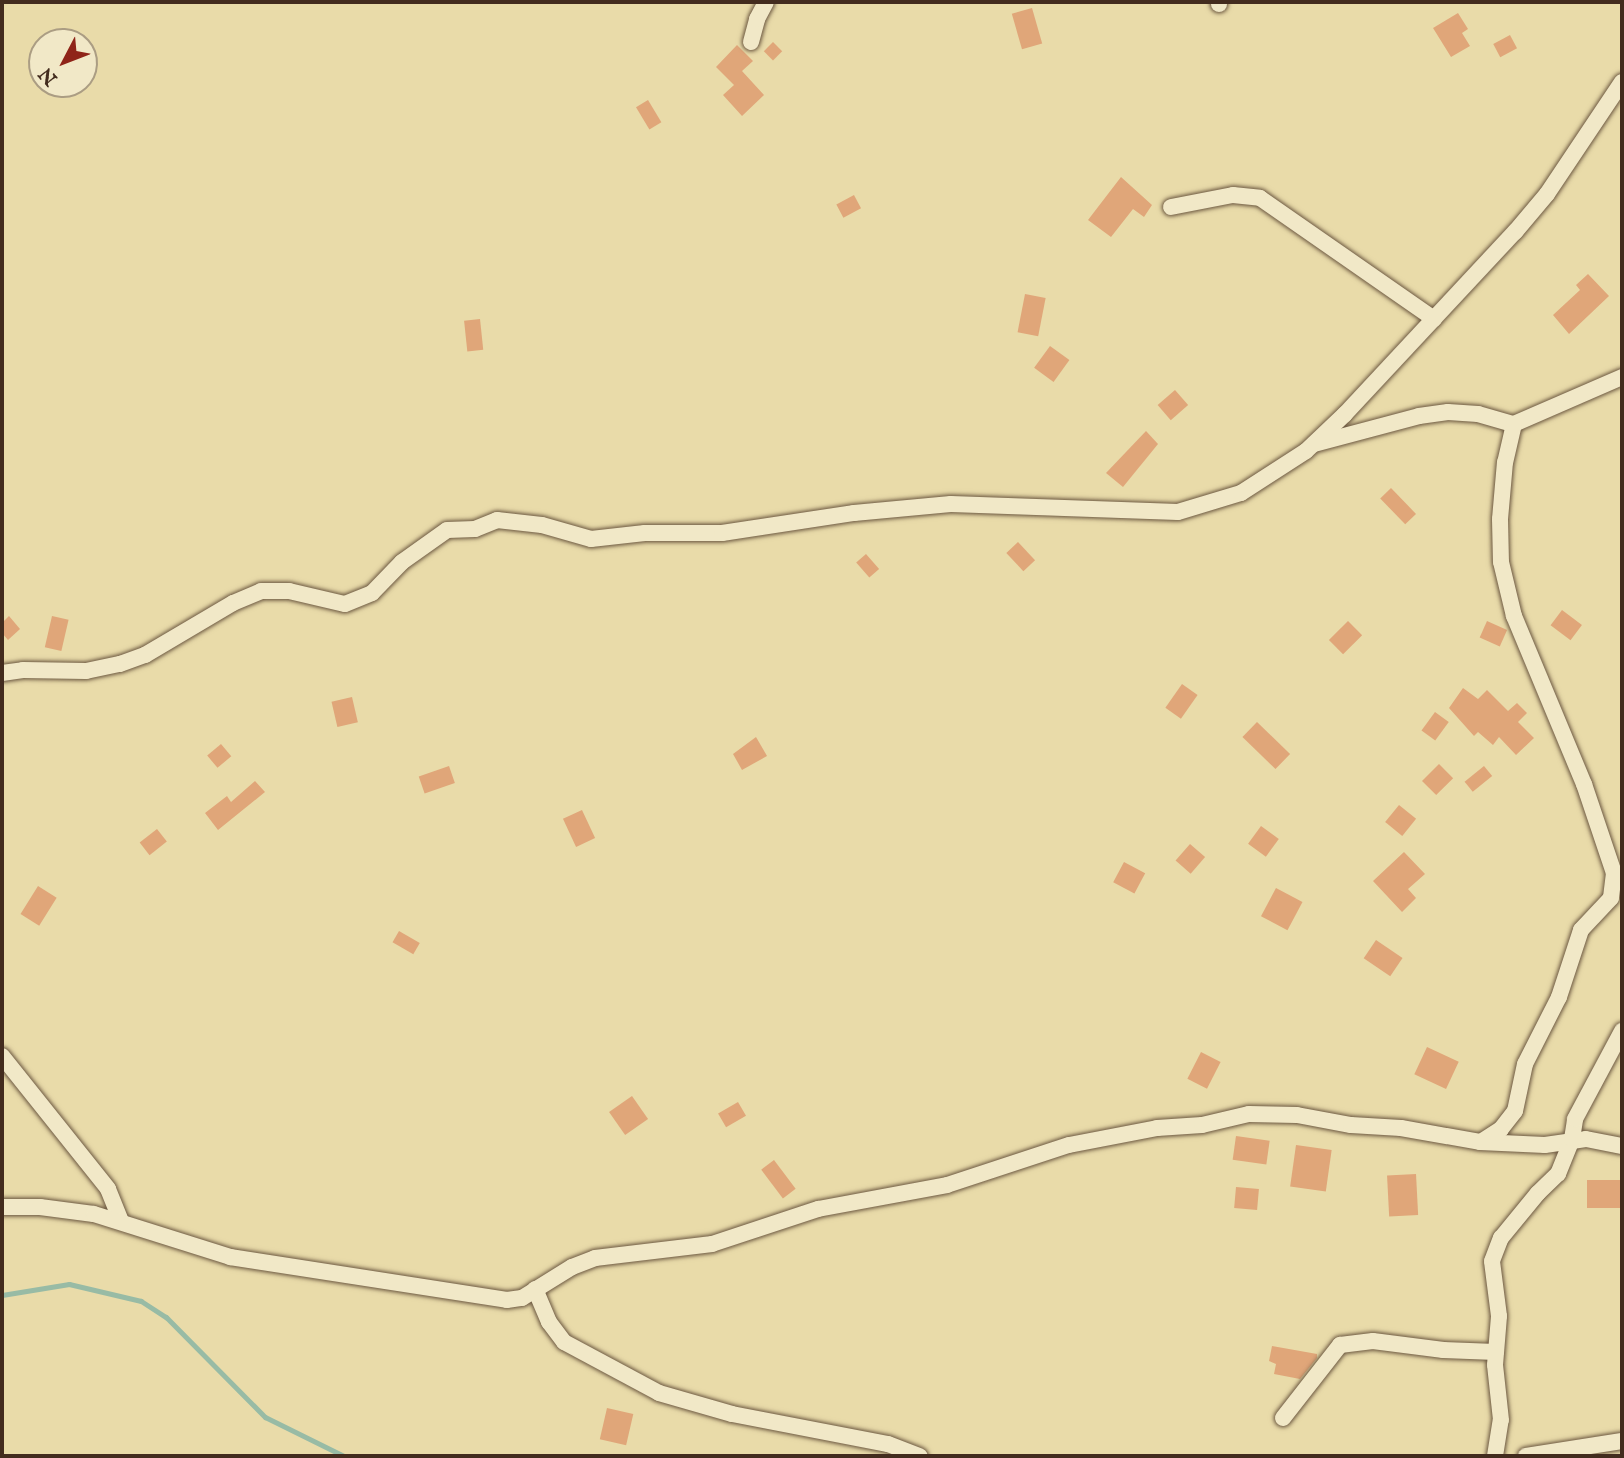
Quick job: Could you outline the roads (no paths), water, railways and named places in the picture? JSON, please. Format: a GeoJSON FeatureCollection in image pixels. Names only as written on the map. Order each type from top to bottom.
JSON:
{"type":"FeatureCollection","features":[{"type":"Feature","properties":{"kind":"street"},"geometry":{"type":"LineString","coordinates":[[751,42],[757,19],[766,2]]}},
{"type":"Feature","properties":{"kind":"street"},"geometry":{"type":"LineString","coordinates":[[2,673],[23,670],[86,671],[120,664],[145,655],[233,603],[261,591],[289,591],[345,604],[372,593],[402,562],[447,530],[475,529],[497,520],[542,525],[591,539],[645,533],[722,533],[854,513],[951,504],[1178,512],[1241,493],[1312,444],[1434,319],[1547,194],[1622,82]]}},
{"type":"Feature","properties":{"kind":"street"},"geometry":{"type":"LineString","coordinates":[[1171,207],[1233,195],[1260,198],[1434,319]]}},
{"type":"Feature","properties":{"kind":"street"},"geometry":{"type":"LineString","coordinates":[[1312,444],[1419,416],[1448,412],[1478,414],[1514,424],[1622,377]]}},
{"type":"Feature","properties":{"kind":"street"},"geometry":{"type":"LineString","coordinates":[[1480,1142],[1501,1129],[1515,1111],[1525,1064],[1559,997],[1581,930],[1611,898],[1614,873],[1536,661],[1514,616],[1501,562],[1500,519],[1505,462],[1514,424]]}},
{"type":"Feature","properties":{"kind":"street"},"geometry":{"type":"LineString","coordinates":[[1604,840],[1622,855]]}},
{"type":"Feature","properties":{"kind":"street"},"geometry":{"type":"LineString","coordinates":[[1495,1456],[1501,1420],[1496,1352],[1499,1315],[1492,1261],[1501,1238],[1538,1193],[1558,1174],[1573,1139],[1575,1119],[1622,1031]]}},
{"type":"Feature","properties":{"kind":"street"},"geometry":{"type":"LineString","coordinates":[[2,1056],[108,1189],[121,1222]]}},
{"type":"Feature","properties":{"kind":"street"},"geometry":{"type":"LineString","coordinates":[[2,1207],[40,1207],[94,1214],[230,1257],[507,1300],[523,1298],[534,1289],[595,1258],[712,1244],[818,1209],[947,1185],[1069,1145],[1157,1128],[1202,1125],[1249,1114],[1297,1115],[1351,1125],[1401,1128],[1480,1142],[1545,1145],[1573,1139],[1622,1146]]}},
{"type":"Feature","properties":{"kind":"street"},"geometry":{"type":"LineString","coordinates":[[534,1289],[549,1322],[564,1342],[659,1393],[732,1414],[888,1444],[920,1456]]}},
{"type":"Feature","properties":{"kind":"street"},"geometry":{"type":"LineString","coordinates":[[1283,1418],[1340,1346],[1373,1341],[1443,1350],[1496,1352]]}},
{"type":"Feature","properties":{"kind":"street"},"geometry":{"type":"LineString","coordinates":[[1526,1456],[1622,1441]]}},
{"type":"Feature","properties":{"kind":"waterway"},"geometry":{"type":"LineString","coordinates":[[2,1295],[69,1284],[141,1301],[166,1317],[265,1417],[344,1456]]}}]}
